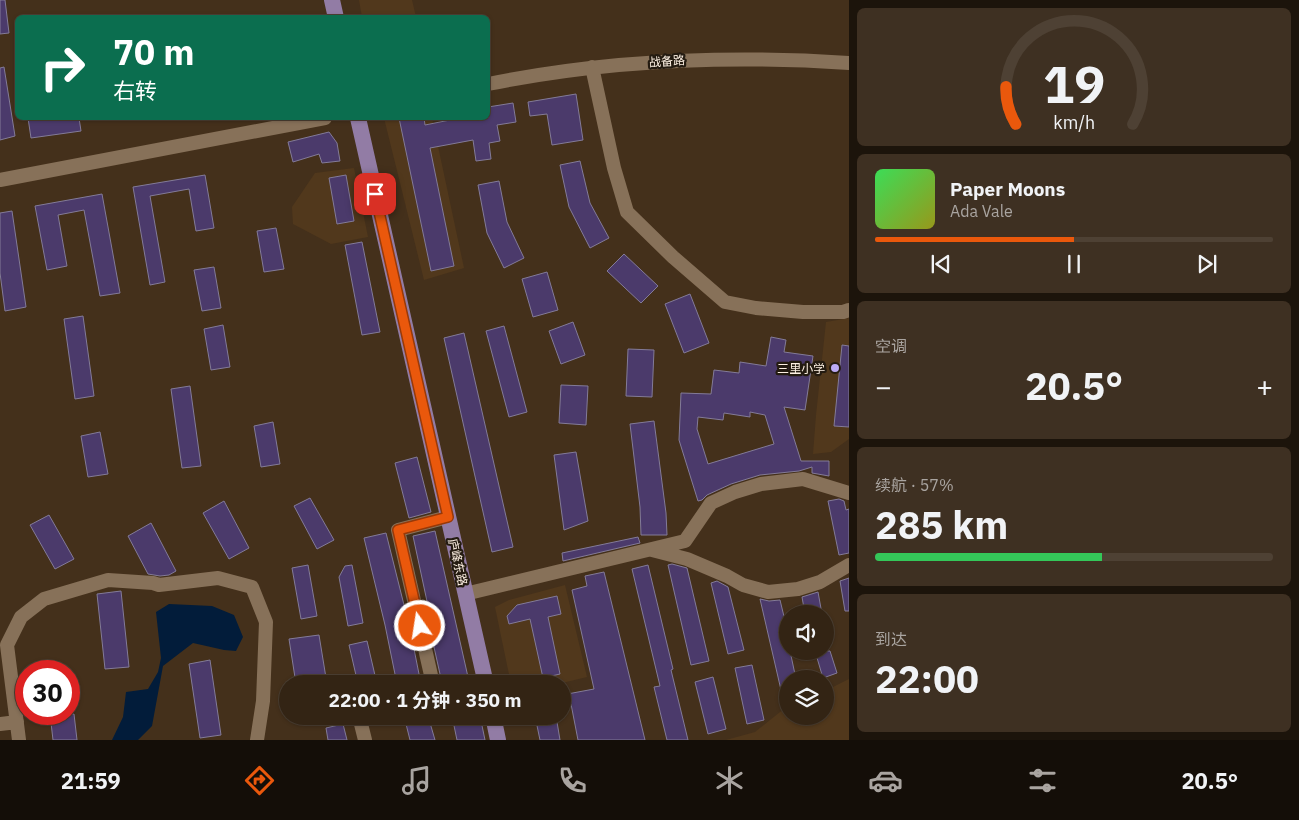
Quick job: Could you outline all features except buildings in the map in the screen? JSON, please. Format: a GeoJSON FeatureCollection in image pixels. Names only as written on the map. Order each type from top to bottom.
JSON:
{"type":"FeatureCollection","features":[{"type":"Feature","properties":{"kind":"main road"},"geometry":{"type":"LineString","coordinates":[[332,0],[335,15]]}},
{"type":"Feature","properties":{"kind":"main road","name":"庐峰东路"},"geometry":{"type":"LineString","coordinates":[[358,120],[465,594],[480,675]]}},
{"type":"Feature","properties":{"kind":"main road"},"geometry":{"type":"LineString","coordinates":[[495,725],[498,740]]}},
{"type":"Feature","properties":{"kind":"street","name":"战备路"},"geometry":{"type":"LineString","coordinates":[[490,84],[538,74],[592,67],[680,60],[746,59],[849,63]]}},
{"type":"Feature","properties":{"kind":"street"},"geometry":{"type":"LineString","coordinates":[[592,67],[614,168],[627,212],[673,256],[725,302],[756,308],[803,312],[843,312],[849,310]]}},
{"type":"Feature","properties":{"kind":"street"},"geometry":{"type":"LineString","coordinates":[[0,180],[315,120]]}},
{"type":"Feature","properties":{"kind":"street"},"geometry":{"type":"LineString","coordinates":[[465,594],[685,541],[711,503],[735,492],[761,484],[803,479],[849,493]]}},
{"type":"Feature","properties":{"kind":"street"},"geometry":{"type":"LineString","coordinates":[[431,675],[398,530],[448,517]]}},
{"type":"Feature","properties":{"kind":"street"},"geometry":{"type":"LineString","coordinates":[[652,550],[699,563],[743,585],[768,592],[798,589],[820,582],[849,565]]}},
{"type":"Feature","properties":{"kind":"street"},"geometry":{"type":"LineString","coordinates":[[15,707],[7,645],[21,617],[44,599],[108,580],[154,583],[159,585],[218,578],[252,587],[266,622],[263,701],[258,740]]}},
{"type":"Feature","properties":{"kind":"street"},"geometry":{"type":"LineString","coordinates":[[0,724],[15,722]]}},
{"type":"Feature","properties":{"kind":"street"},"geometry":{"type":"LineString","coordinates":[[17,725],[19,740]]}},
{"type":"Feature","properties":{"kind":"street"},"geometry":{"type":"LineString","coordinates":[[361,725],[365,740]]}},
{"type":"Feature","properties":{"kind":"shaded area"},"geometry":{"type":"Polygon","coordinates":[[[359,0],[412,0],[416,15],[362,15],[359,0]]]}},
{"type":"Feature","properties":{"kind":"shaded area"},"geometry":{"type":"Polygon","coordinates":[[[384,120],[432,120],[464,268],[424,280],[384,120]]]}},
{"type":"Feature","properties":{"kind":"shaded area"},"geometry":{"type":"Polygon","coordinates":[[[354,168],[368,237],[331,244],[293,224],[292,207],[315,173],[354,168]]]}},
{"type":"Feature","properties":{"kind":"shaded area","name":"三里小学"},"geometry":{"type":"Polygon","coordinates":[[[849,318],[849,439],[831,452],[813,454],[826,322],[849,318]]]}},
{"type":"Feature","properties":{"kind":"shaded area"},"geometry":{"type":"Polygon","coordinates":[[[565,585],[587,677],[571,681],[571,675],[509,675],[495,607],[509,600],[565,585]]]}},
{"type":"Feature","properties":{"kind":"shaded area"},"geometry":{"type":"Polygon","coordinates":[[[849,679],[849,740],[726,740],[755,732],[779,713],[779,725],[834,725],[834,686],[849,679]]]}},
{"type":"Feature","properties":{"kind":"water"},"geometry":{"type":"Polygon","coordinates":[[[169,604],[212,606],[234,615],[243,637],[236,651],[193,643],[163,666],[152,726],[138,740],[112,740],[123,717],[126,692],[148,689],[158,672],[161,658],[156,612],[169,604]]]}},
{"type":"Feature","properties":{"kind":"place","name":"三里小学"},"geometry":{"type":"Point","coordinates":[835,368]}},
{"type":"Feature","properties":{"kind":"route"},"geometry":{"type":"LineString","coordinates":[[375,194],[448,517],[398,530],[420,626]]}}]}
